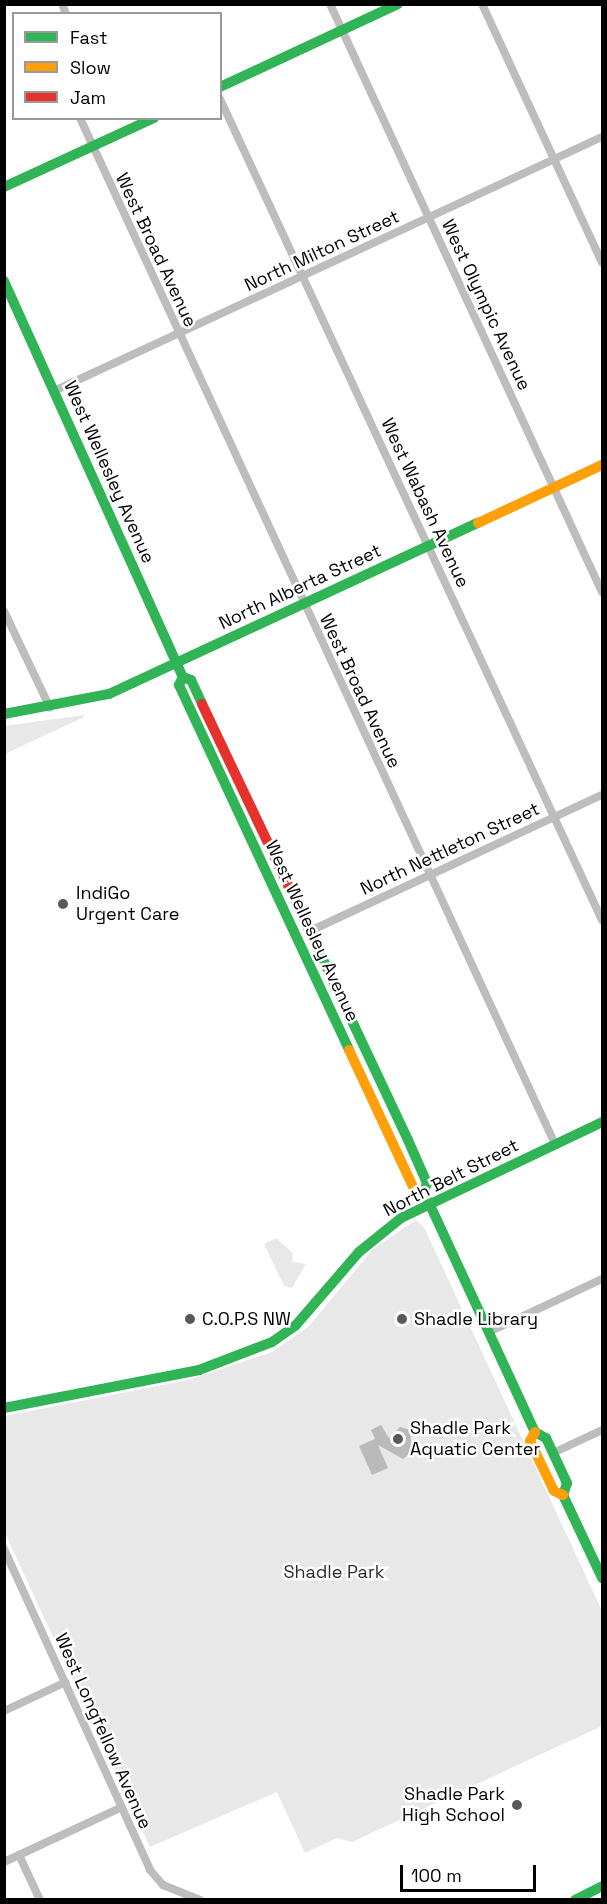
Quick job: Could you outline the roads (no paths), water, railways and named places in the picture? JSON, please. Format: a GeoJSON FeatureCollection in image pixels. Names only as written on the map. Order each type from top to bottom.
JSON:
{"type":"FeatureCollection","features":[{"type":"Feature","properties":{"kind":"main road"},"geometry":{"type":"LineString","coordinates":[[222,86],[398,4]]}},
{"type":"Feature","properties":{"kind":"main road"},"geometry":{"type":"LineString","coordinates":[[4,187],[150,120]]}},
{"type":"Feature","properties":{"kind":"main road"},"geometry":{"type":"LineString","coordinates":[[4,194],[21,181]]}},
{"type":"Feature","properties":{"kind":"main road","name":"West Wellesley Avenue"},"geometry":{"type":"LineString","coordinates":[[4,281],[183,677],[191,680],[427,1182],[424,1191],[535,1432],[546,1438],[554,1453],[567,1483],[564,1495],[603,1578]]}},
{"type":"Feature","properties":{"kind":"main road","name":"North Alberta Street"},"geometry":{"type":"LineString","coordinates":[[4,714],[50,710],[99,698],[603,465]]}},
{"type":"Feature","properties":{"kind":"main road","name":"West Wellesley Avenue"},"geometry":{"type":"LineString","coordinates":[[183,677],[179,685],[414,1189],[424,1191]]}},
{"type":"Feature","properties":{"kind":"main road"},"geometry":{"type":"LineString","coordinates":[[265,834],[266,873],[299,906]]}},
{"type":"Feature","properties":{"kind":"main road","name":"North Belt Street"},"geometry":{"type":"LineString","coordinates":[[4,1408],[199,1370],[272,1342],[296,1325],[375,1236],[430,1203],[603,1122]]}},
{"type":"Feature","properties":{"kind":"main road","name":"West Wellesley Avenue"},"geometry":{"type":"LineString","coordinates":[[535,1432],[531,1441],[542,1468],[554,1491],[564,1495]]}},
{"type":"Feature","properties":{"kind":"main road"},"geometry":{"type":"LineString","coordinates":[[575,1899],[603,1886]]}},
{"type":"Feature","properties":{"kind":"street","name":"West Olympic Avenue"},"geometry":{"type":"LineString","coordinates":[[330,4],[603,592]]}},
{"type":"Feature","properties":{"kind":"street"},"geometry":{"type":"LineString","coordinates":[[482,4],[603,262]]}},
{"type":"Feature","properties":{"kind":"street","name":"West Wabash Avenue"},"geometry":{"type":"LineString","coordinates":[[222,103],[603,920]]}},
{"type":"Feature","properties":{"kind":"street","name":"West Broad Avenue"},"geometry":{"type":"LineString","coordinates":[[81,120],[177,333],[555,1144]]}},
{"type":"Feature","properties":{"kind":"street","name":"North Milton Street"},"geometry":{"type":"LineString","coordinates":[[54,391],[603,136]]}},
{"type":"Feature","properties":{"kind":"street"},"geometry":{"type":"LineString","coordinates":[[4,611],[50,710]]}},
{"type":"Feature","properties":{"kind":"street","name":"North Nettleton Street"},"geometry":{"type":"LineString","coordinates":[[310,931],[603,795]]}},
{"type":"Feature","properties":{"kind":"street"},"geometry":{"type":"LineString","coordinates":[[489,1332],[603,1279]]}},
{"type":"Feature","properties":{"kind":"street"},"geometry":{"type":"LineString","coordinates":[[554,1453],[603,1430]]}},
{"type":"Feature","properties":{"kind":"street","name":"West Longfellow Avenue"},"geometry":{"type":"LineString","coordinates":[[4,1549],[155,1878],[200,1899]]}},
{"type":"Feature","properties":{"kind":"street"},"geometry":{"type":"LineString","coordinates":[[4,1711],[66,1682]]}},
{"type":"Feature","properties":{"kind":"street"},"geometry":{"type":"LineString","coordinates":[[4,1862],[122,1807]]}},
{"type":"Feature","properties":{"kind":"street"},"geometry":{"type":"LineString","coordinates":[[20,1855],[40,1899]]}},
{"type":"Feature","properties":{"kind":"place","name":"IndiGo Urgent Care"},"geometry":{"type":"Point","coordinates":[63,904]}},
{"type":"Feature","properties":{"kind":"place","name":"C.O.P.S NW"},"geometry":{"type":"Point","coordinates":[190,1319]}},
{"type":"Feature","properties":{"kind":"place","name":"Shadle Library"},"geometry":{"type":"Point","coordinates":[402,1319]}},
{"type":"Feature","properties":{"kind":"place","name":"Shadle Park Aquatic Center"},"geometry":{"type":"Point","coordinates":[398,1439]}},
{"type":"Feature","properties":{"kind":"place","name":"Shadle Park High School"},"geometry":{"type":"Point","coordinates":[517,1805]}},
{"type":"Feature","properties":{"kind":"park label","name":"Shadle Park"},"geometry":{"type":"Point","coordinates":[334,1572]}}]}
